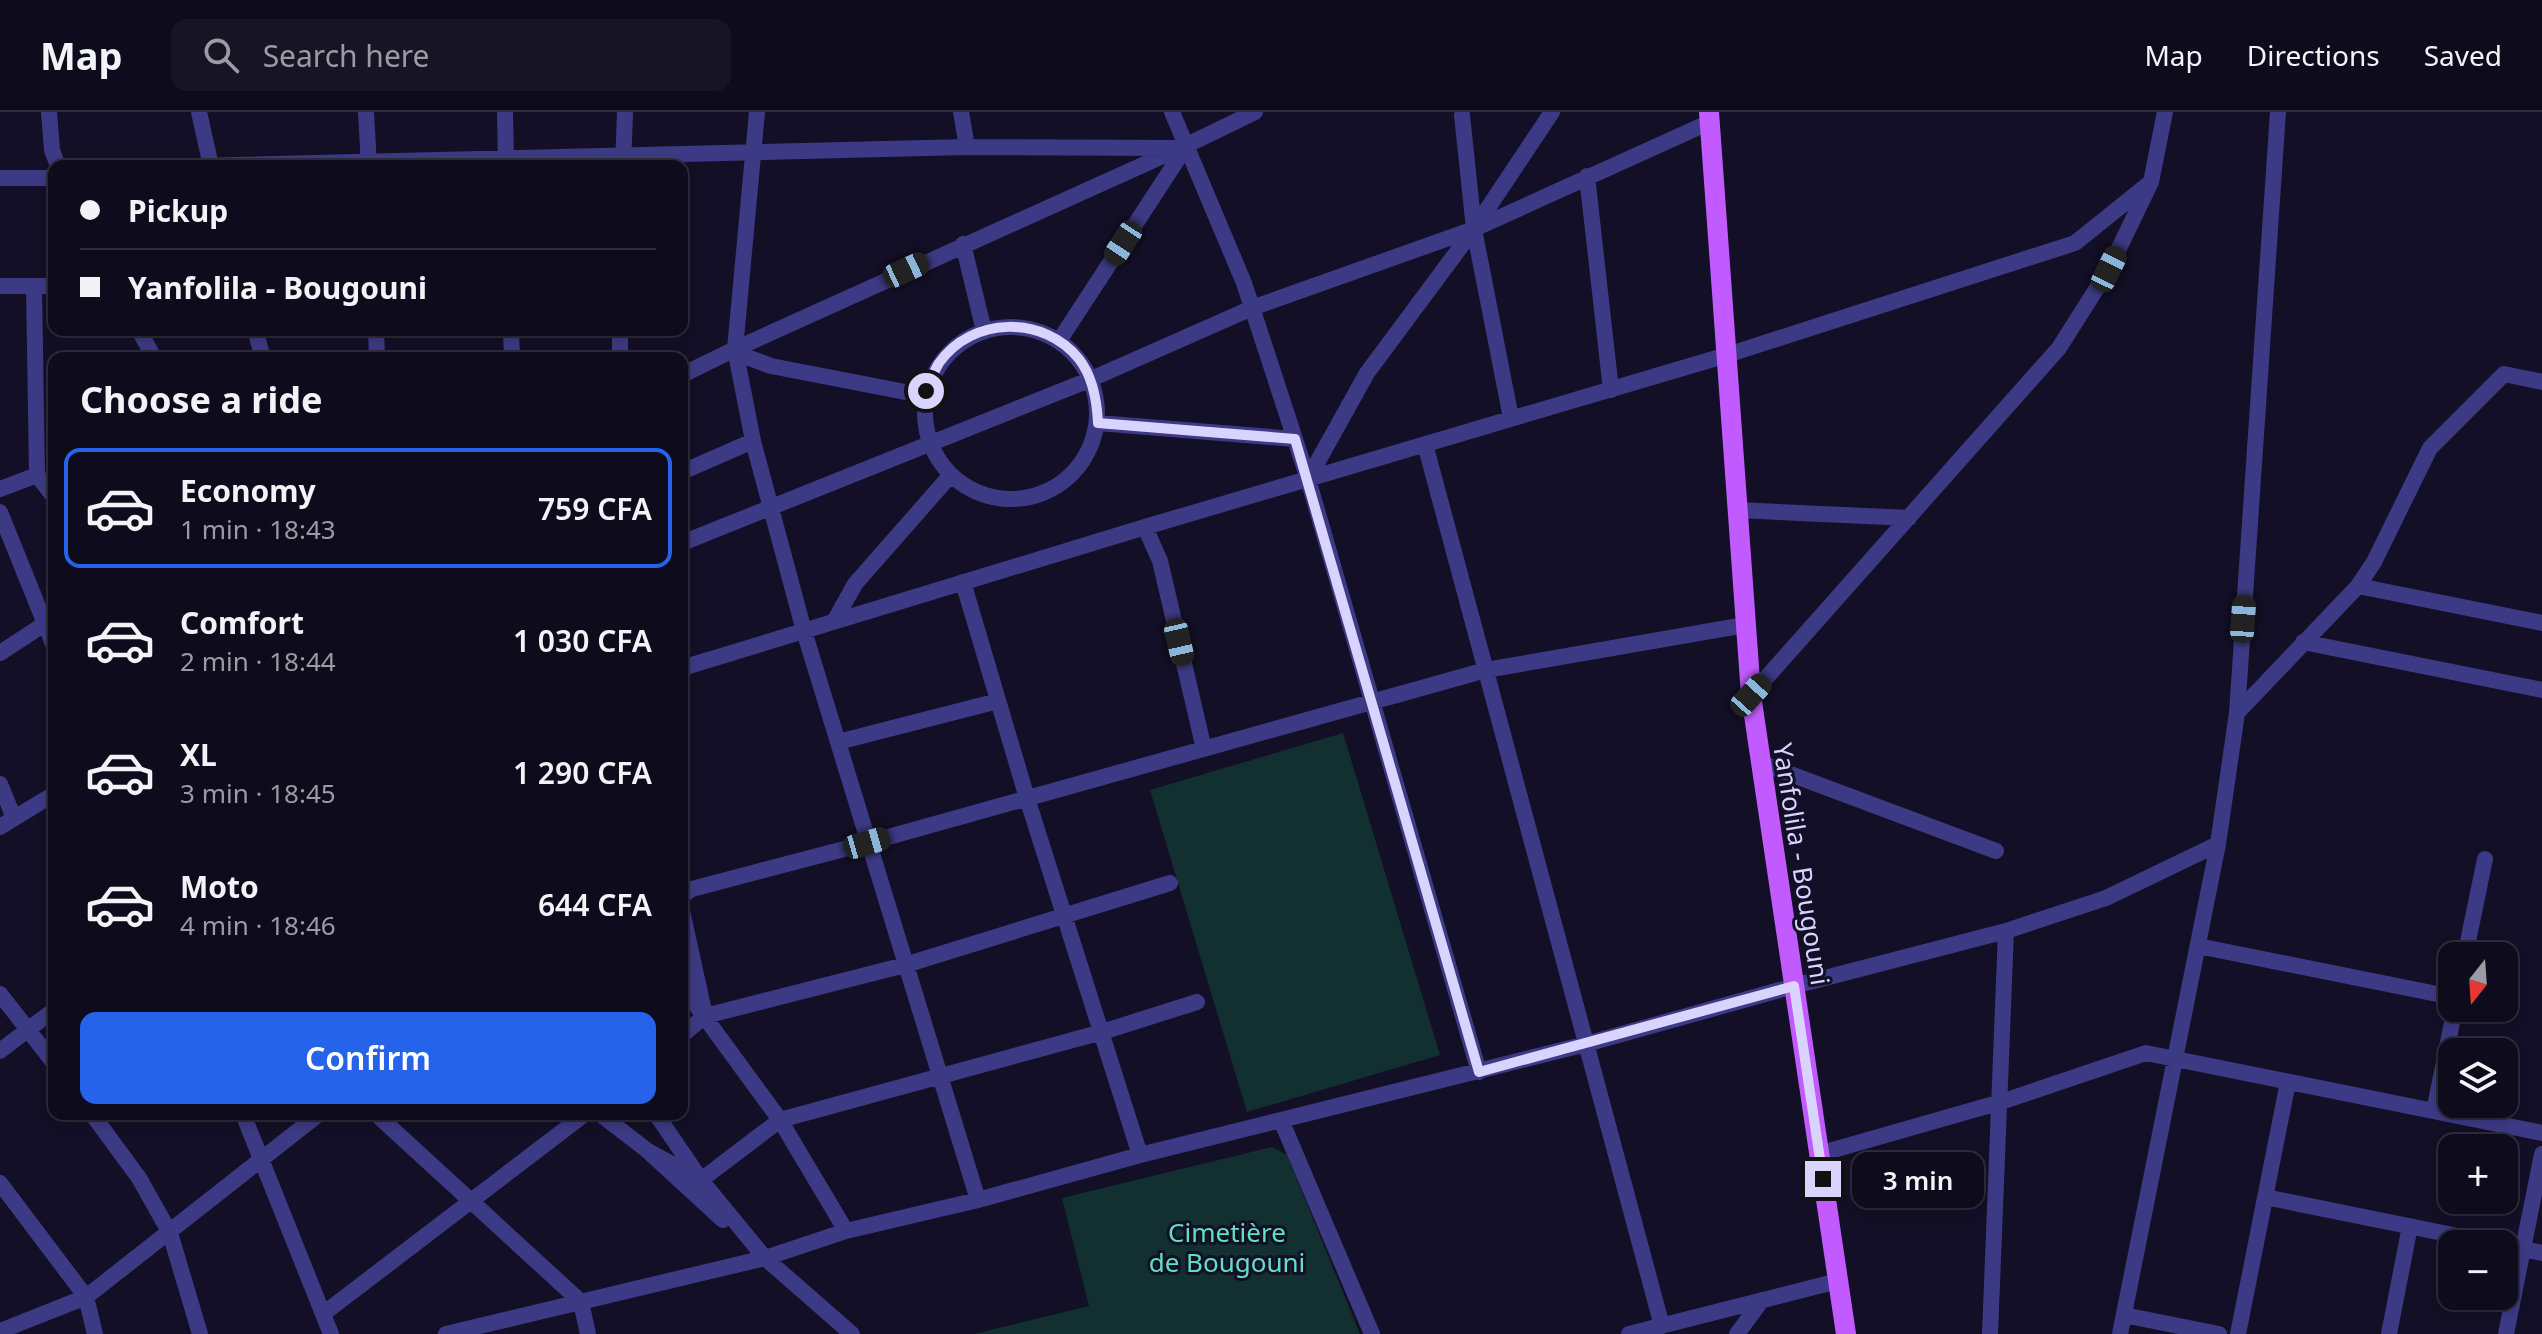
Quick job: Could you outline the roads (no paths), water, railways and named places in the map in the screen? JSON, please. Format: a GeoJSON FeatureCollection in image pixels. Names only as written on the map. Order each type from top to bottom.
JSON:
{"type":"FeatureCollection","features":[{"type":"Feature","properties":{"kind":"main road","name":"Yanfolila - Bougouni"},"geometry":{"type":"LineString","coordinates":[[1710,117],[1751,695],[1846,1334]]}},
{"type":"Feature","properties":{"kind":"street"},"geometry":{"type":"LineString","coordinates":[[49,112],[56,160]]}},
{"type":"Feature","properties":{"kind":"street"},"geometry":{"type":"LineString","coordinates":[[199,112],[206,160]]}},
{"type":"Feature","properties":{"kind":"street"},"geometry":{"type":"LineString","coordinates":[[366,112],[369,160]]}},
{"type":"Feature","properties":{"kind":"street"},"geometry":{"type":"LineString","coordinates":[[505,112],[506,160]]}},
{"type":"Feature","properties":{"kind":"street"},"geometry":{"type":"LineString","coordinates":[[624,160],[625,112]]}},
{"type":"Feature","properties":{"kind":"street"},"geometry":{"type":"LineString","coordinates":[[757,112],[736,351],[753,441],[804,631],[978,1200]]}},
{"type":"Feature","properties":{"kind":"street"},"geometry":{"type":"LineString","coordinates":[[961,112],[967,147]]}},
{"type":"Feature","properties":{"kind":"street"},"geometry":{"type":"LineString","coordinates":[[1172,112],[1182,146],[1252,308],[1308,479],[1479,1072]]}},
{"type":"Feature","properties":{"kind":"street"},"geometry":{"type":"LineString","coordinates":[[688,372],[1255,112]]}},
{"type":"Feature","properties":{"kind":"street"},"geometry":{"type":"LineString","coordinates":[[1308,479],[1367,373],[1474,229],[1552,112]]}},
{"type":"Feature","properties":{"kind":"street"},"geometry":{"type":"LineString","coordinates":[[1751,695],[2059,348],[2109,269],[2151,182],[2165,112]]}},
{"type":"Feature","properties":{"kind":"street"},"geometry":{"type":"LineString","coordinates":[[2120,1334],[2218,844],[2237,713],[2278,112]]}},
{"type":"Feature","properties":{"kind":"street"},"geometry":{"type":"LineString","coordinates":[[1462,115],[1474,229],[1511,418]]}},
{"type":"Feature","properties":{"kind":"street"},"geometry":{"type":"LineString","coordinates":[[688,541],[1089,380],[1252,308],[1474,229],[1710,117]]}},
{"type":"Feature","properties":{"kind":"street"},"geometry":{"type":"LineString","coordinates":[[638,160],[753,152],[1182,146]]}},
{"type":"Feature","properties":{"kind":"street"},"geometry":{"type":"LineString","coordinates":[[1059,341],[1182,146]]}},
{"type":"Feature","properties":{"kind":"street"},"geometry":{"type":"LineString","coordinates":[[1587,176],[1611,390]]}},
{"type":"Feature","properties":{"kind":"street"},"geometry":{"type":"LineString","coordinates":[[0,178],[48,178]]}},
{"type":"Feature","properties":{"kind":"street"},"geometry":{"type":"LineString","coordinates":[[688,666],[1727,355],[2075,243],[2151,182]]}},
{"type":"Feature","properties":{"kind":"street"},"geometry":{"type":"LineString","coordinates":[[963,244],[984,331]]}},
{"type":"Feature","properties":{"kind":"street"},"geometry":{"type":"LineString","coordinates":[[0,286],[48,286]]}},
{"type":"Feature","properties":{"kind":"street"},"geometry":{"type":"LineString","coordinates":[[34,286],[37,475],[48,489]]}},
{"type":"Feature","properties":{"kind":"street"},"geometry":{"type":"LineString","coordinates":[[1008,326],[1038,330],[1059,341],[1081,361],[1097,396],[1098,423],[1090,450],[1074,473],[1041,495],[999,499],[969,489],[949,477],[933,452],[923,417],[926,396],[940,362],[964,339],[1008,326]]}},
{"type":"Feature","properties":{"kind":"street"},"geometry":{"type":"LineString","coordinates":[[736,351],[771,366],[926,396]]}},
{"type":"Feature","properties":{"kind":"street"},"geometry":{"type":"LineString","coordinates":[[2237,713],[2358,586],[2374,562],[2430,448],[2504,374],[2542,382]]}},
{"type":"Feature","properties":{"kind":"street"},"geometry":{"type":"LineString","coordinates":[[1098,423],[1295,439]]}},
{"type":"Feature","properties":{"kind":"street"},"geometry":{"type":"LineString","coordinates":[[688,469],[753,441]]}},
{"type":"Feature","properties":{"kind":"street"},"geometry":{"type":"LineString","coordinates":[[1425,444],[1662,1326]]}},
{"type":"Feature","properties":{"kind":"street"},"geometry":{"type":"LineString","coordinates":[[0,489],[37,475]]}},
{"type":"Feature","properties":{"kind":"street"},"geometry":{"type":"LineString","coordinates":[[835,620],[855,584],[949,477]]}},
{"type":"Feature","properties":{"kind":"street"},"geometry":{"type":"LineString","coordinates":[[1737,510],[1909,518]]}},
{"type":"Feature","properties":{"kind":"street"},"geometry":{"type":"LineString","coordinates":[[0,512],[48,617]]}},
{"type":"Feature","properties":{"kind":"street"},"geometry":{"type":"LineString","coordinates":[[1145,527],[1160,561],[1204,749]]}},
{"type":"Feature","properties":{"kind":"street"},"geometry":{"type":"LineString","coordinates":[[963,582],[1027,798],[1140,1155]]}},
{"type":"Feature","properties":{"kind":"street"},"geometry":{"type":"LineString","coordinates":[[2358,586],[2542,623]]}},
{"type":"Feature","properties":{"kind":"street"},"geometry":{"type":"LineString","coordinates":[[0,653],[48,622]]}},
{"type":"Feature","properties":{"kind":"street"},"geometry":{"type":"LineString","coordinates":[[688,892],[1486,670],[1745,625]]}},
{"type":"Feature","properties":{"kind":"street"},"geometry":{"type":"LineString","coordinates":[[2303,642],[2542,690]]}},
{"type":"Feature","properties":{"kind":"street"},"geometry":{"type":"LineString","coordinates":[[838,742],[998,701]]}},
{"type":"Feature","properties":{"kind":"street"},"geometry":{"type":"LineString","coordinates":[[1761,763],[1996,851]]}},
{"type":"Feature","properties":{"kind":"street"},"geometry":{"type":"LineString","coordinates":[[0,784],[7,822],[48,798]]}},
{"type":"Feature","properties":{"kind":"street"},"geometry":{"type":"LineString","coordinates":[[446,1334],[765,1258],[846,1231],[1479,1072],[2006,931],[2106,898],[2218,844]]}},
{"type":"Feature","properties":{"kind":"street"},"geometry":{"type":"LineString","coordinates":[[2468,942],[2485,859]]}},
{"type":"Feature","properties":{"kind":"street"},"geometry":{"type":"LineString","coordinates":[[688,1030],[705,1016],[905,965],[1170,883]]}},
{"type":"Feature","properties":{"kind":"street"},"geometry":{"type":"LineString","coordinates":[[1990,1334],[2006,931]]}},
{"type":"Feature","properties":{"kind":"street"},"geometry":{"type":"LineString","coordinates":[[688,938],[705,1016]]}},
{"type":"Feature","properties":{"kind":"street"},"geometry":{"type":"LineString","coordinates":[[2198,946],[2438,994]]}},
{"type":"Feature","properties":{"kind":"street"},"geometry":{"type":"LineString","coordinates":[[0,994],[48,1055]]}},
{"type":"Feature","properties":{"kind":"street"},"geometry":{"type":"LineString","coordinates":[[688,994],[780,1120],[846,1231]]}},
{"type":"Feature","properties":{"kind":"street"},"geometry":{"type":"LineString","coordinates":[[701,1180],[780,1120],[1102,1032],[1197,1002]]}},
{"type":"Feature","properties":{"kind":"street"},"geometry":{"type":"LineString","coordinates":[[0,1051],[48,1015]]}},
{"type":"Feature","properties":{"kind":"street"},"geometry":{"type":"LineString","coordinates":[[2434,1111],[2452,1022]]}},
{"type":"Feature","properties":{"kind":"street"},"geometry":{"type":"LineString","coordinates":[[1819,1154],[2001,1102],[2146,1053],[2542,1133]]}},
{"type":"Feature","properties":{"kind":"street"},"geometry":{"type":"LineString","coordinates":[[2238,1334],[2288,1082]]}},
{"type":"Feature","properties":{"kind":"street"},"geometry":{"type":"LineString","coordinates":[[96,1120],[139,1178],[170,1233],[200,1334]]}},
{"type":"Feature","properties":{"kind":"street"},"geometry":{"type":"LineString","coordinates":[[245,1120],[331,1334]]}},
{"type":"Feature","properties":{"kind":"street"},"geometry":{"type":"LineString","coordinates":[[0,1331],[86,1297],[312,1120]]}},
{"type":"Feature","properties":{"kind":"street"},"geometry":{"type":"LineString","coordinates":[[382,1120],[581,1302],[588,1334]]}},
{"type":"Feature","properties":{"kind":"street"},"geometry":{"type":"LineString","coordinates":[[323,1314],[577,1120]]}},
{"type":"Feature","properties":{"kind":"street"},"geometry":{"type":"LineString","coordinates":[[608,1120],[648,1151],[852,1334]]}},
{"type":"Feature","properties":{"kind":"street"},"geometry":{"type":"LineString","coordinates":[[660,1120],[701,1180],[765,1258]]}},
{"type":"Feature","properties":{"kind":"street"},"geometry":{"type":"LineString","coordinates":[[1281,1120],[1372,1334]]}},
{"type":"Feature","properties":{"kind":"street"},"geometry":{"type":"LineString","coordinates":[[648,1151],[701,1180]]}},
{"type":"Feature","properties":{"kind":"street"},"geometry":{"type":"LineString","coordinates":[[2506,1334],[2542,1154]]}},
{"type":"Feature","properties":{"kind":"street"},"geometry":{"type":"LineString","coordinates":[[0,1183],[86,1297],[95,1334]]}},
{"type":"Feature","properties":{"kind":"street"},"geometry":{"type":"LineString","coordinates":[[2265,1197],[2438,1232]]}},
{"type":"Feature","properties":{"kind":"street"},"geometry":{"type":"LineString","coordinates":[[2389,1334],[2410,1226]]}},
{"type":"Feature","properties":{"kind":"street"},"geometry":{"type":"LineString","coordinates":[[2518,1248],[2542,1253]]}},
{"type":"Feature","properties":{"kind":"street"},"geometry":{"type":"LineString","coordinates":[[1629,1334],[1838,1281]]}},
{"type":"Feature","properties":{"kind":"street"},"geometry":{"type":"LineString","coordinates":[[1737,1334],[1762,1300]]}},
{"type":"Feature","properties":{"kind":"street"},"geometry":{"type":"LineString","coordinates":[[2124,1315],[2219,1334]]}},
{"type":"Feature","properties":{"kind":"park label","name":"Cimetière de Bougouni"},"geometry":{"type":"Point","coordinates":[1227,1247]}}]}
